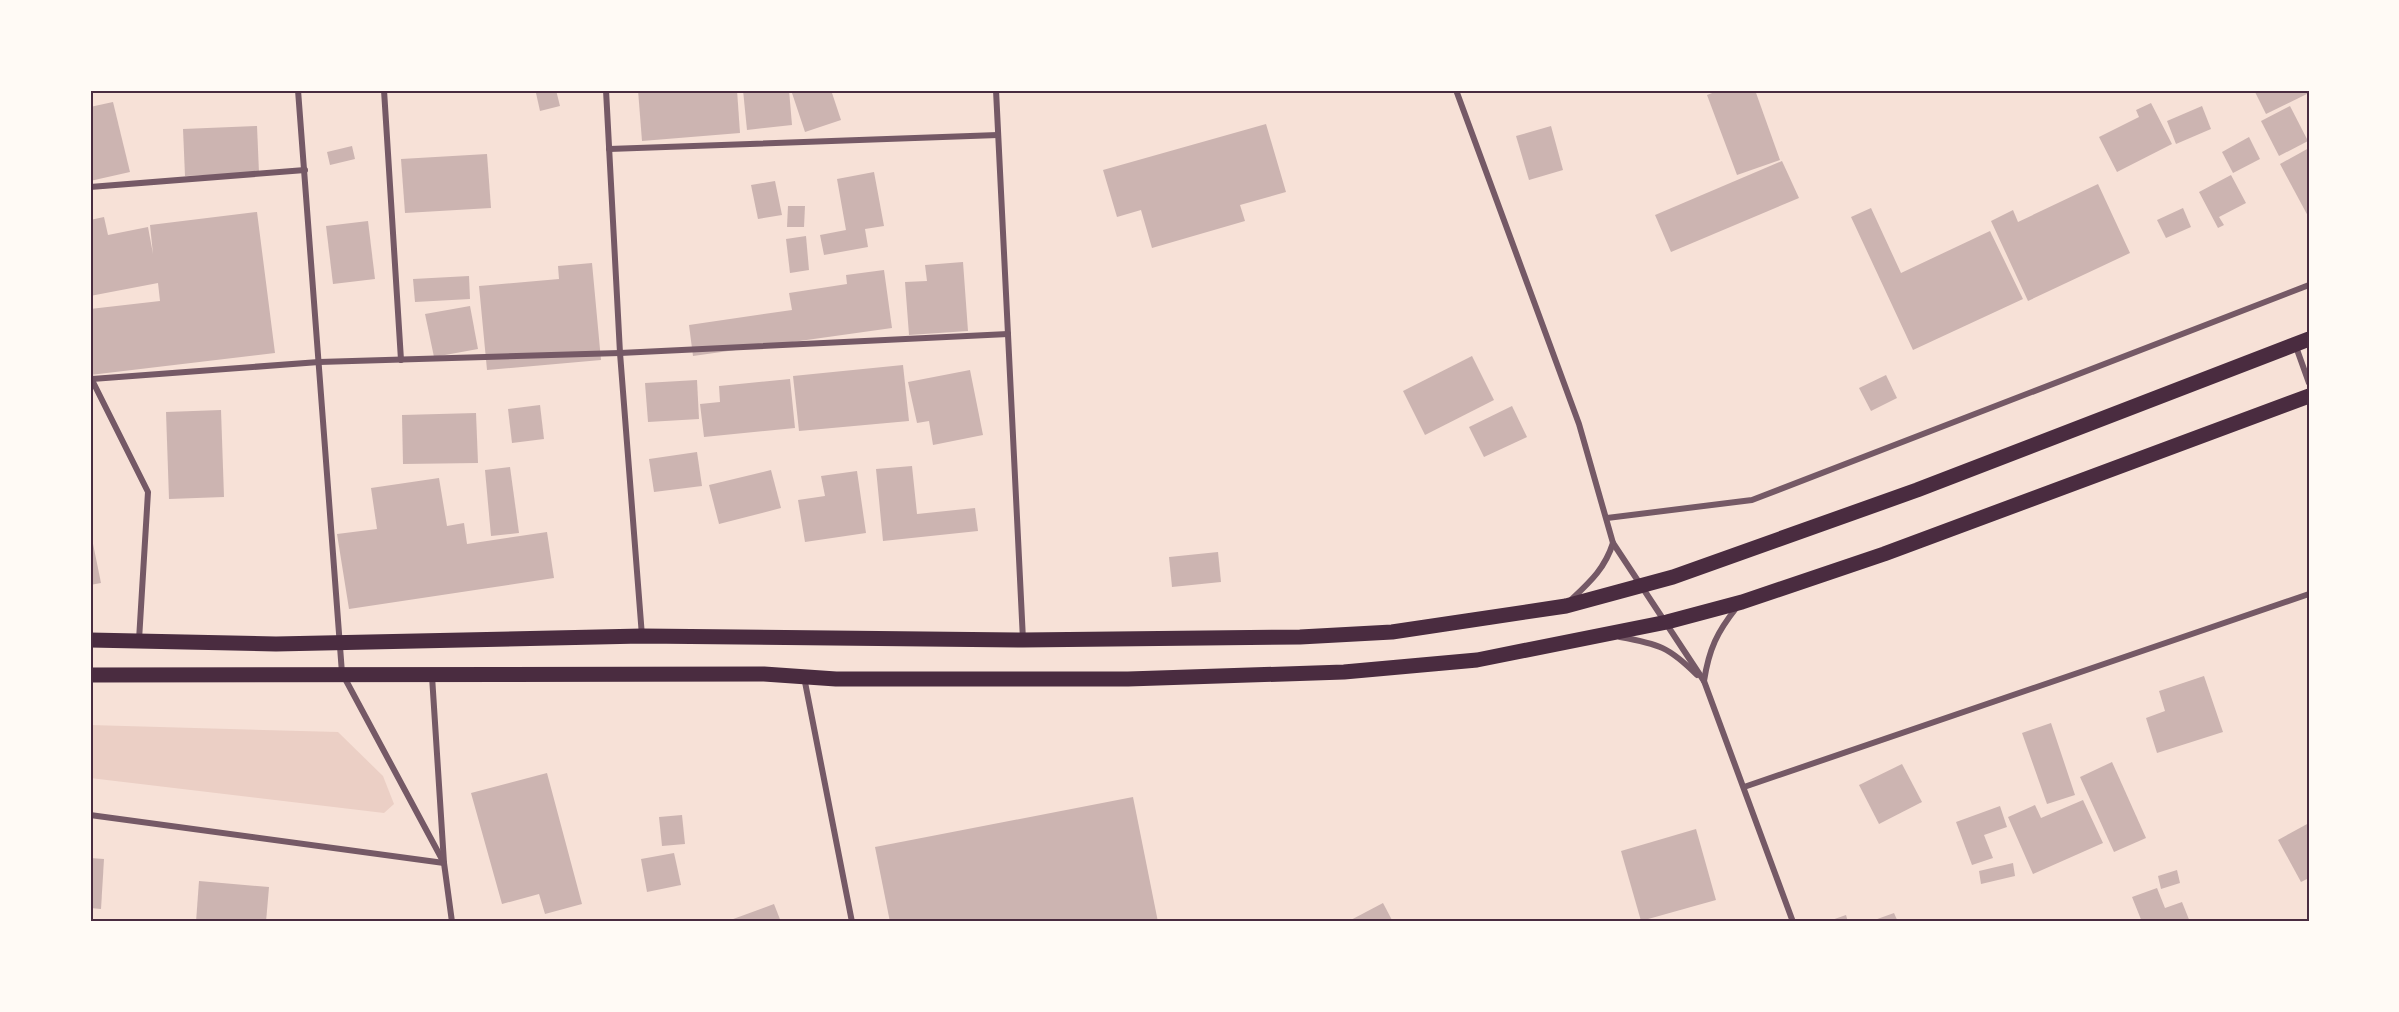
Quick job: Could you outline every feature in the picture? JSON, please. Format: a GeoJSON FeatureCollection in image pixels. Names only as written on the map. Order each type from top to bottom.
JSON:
{"type":"FeatureCollection","features":[{"type":"Feature","properties":{"kind":"main road"},"geometry":{"type":"LineString","coordinates":[[90,640],[339,643],[642,636],[1023,640],[1300,637],[1380,632],[1566,606],[1642,587],[1917,490],[2302,341]]}},
{"type":"Feature","properties":{"kind":"main road"},"geometry":{"type":"LineString","coordinates":[[90,675],[764,674],[804,677],[1128,679],[1344,672],[1476,660],[1667,622],[1742,602],[1884,554],[2309,396]]}},
{"type":"Feature","properties":{"kind":"street"},"geometry":{"type":"LineString","coordinates":[[298,90],[342,673],[444,863]]}},
{"type":"Feature","properties":{"kind":"street"},"geometry":{"type":"LineString","coordinates":[[384,90],[401,360]]}},
{"type":"Feature","properties":{"kind":"street"},"geometry":{"type":"LineString","coordinates":[[606,90],[620,353],[642,636]]}},
{"type":"Feature","properties":{"kind":"street"},"geometry":{"type":"LineString","coordinates":[[996,90],[1023,640]]}},
{"type":"Feature","properties":{"kind":"street"},"geometry":{"type":"LineString","coordinates":[[1456,90],[1579,424],[1613,543],[1704,681],[1793,922]]}},
{"type":"Feature","properties":{"kind":"street"},"geometry":{"type":"LineString","coordinates":[[609,149],[998,135]]}},
{"type":"Feature","properties":{"kind":"street"},"geometry":{"type":"LineString","coordinates":[[90,187],[304,170]]}},
{"type":"Feature","properties":{"kind":"street"},"geometry":{"type":"LineString","coordinates":[[1607,518],[1752,500],[2309,285]]}},
{"type":"Feature","properties":{"kind":"street"},"geometry":{"type":"LineString","coordinates":[[139,641],[148,492],[91,377],[319,362],[620,353],[1008,334]]}},
{"type":"Feature","properties":{"kind":"street"},"geometry":{"type":"LineString","coordinates":[[2302,341],[2309,383]]}},
{"type":"Feature","properties":{"kind":"street"},"geometry":{"type":"LineString","coordinates":[[1566,606],[1598,575],[1608,560],[1613,543]]}},
{"type":"Feature","properties":{"kind":"street"},"geometry":{"type":"LineString","coordinates":[[1744,788],[2309,594]]}},
{"type":"Feature","properties":{"kind":"street"},"geometry":{"type":"LineString","coordinates":[[1704,681],[1708,653],[1722,626],[1742,602]]}},
{"type":"Feature","properties":{"kind":"street"},"geometry":{"type":"LineString","coordinates":[[1608,634],[1646,641],[1673,652],[1704,681]]}},
{"type":"Feature","properties":{"kind":"street"},"geometry":{"type":"LineString","coordinates":[[432,674],[444,863],[452,922]]}},
{"type":"Feature","properties":{"kind":"street"},"geometry":{"type":"LineString","coordinates":[[804,677],[852,922]]}},
{"type":"Feature","properties":{"kind":"street"},"geometry":{"type":"LineString","coordinates":[[90,815],[444,863]]}},
{"type":"Feature","properties":{"kind":"shaded area"},"geometry":{"type":"Polygon","coordinates":[[[90,725],[338,732],[383,776],[394,804],[384,813],[90,778],[90,725]]]}},
{"type":"Feature","properties":{"kind":"building"},"geometry":{"type":"Polygon","coordinates":[[[556,90],[560,106],[540,111],[536,93],[556,90]]]}},
{"type":"Feature","properties":{"kind":"building"},"geometry":{"type":"Polygon","coordinates":[[[638,90],[737,90],[740,133],[642,141],[638,90]]]}},
{"type":"Feature","properties":{"kind":"building"},"geometry":{"type":"Polygon","coordinates":[[[743,90],[789,90],[792,125],[747,130],[743,90]]]}},
{"type":"Feature","properties":{"kind":"building"},"geometry":{"type":"Polygon","coordinates":[[[791,90],[831,90],[841,120],[805,132],[791,90]]]}},
{"type":"Feature","properties":{"kind":"building"},"geometry":{"type":"Polygon","coordinates":[[[1720,90],[1755,90],[1780,160],[1737,175],[1707,95],[1720,90]]]}},
{"type":"Feature","properties":{"kind":"building"},"geometry":{"type":"Polygon","coordinates":[[[2254,90],[2309,90],[2309,93],[2266,114],[2254,90]]]}},
{"type":"Feature","properties":{"kind":"building"},"geometry":{"type":"Polygon","coordinates":[[[113,102],[130,172],[90,181],[90,107],[113,102]]]}},
{"type":"Feature","properties":{"kind":"building"},"geometry":{"type":"Polygon","coordinates":[[[2151,103],[2172,144],[2117,172],[2099,137],[2139,117],[2136,110],[2151,103]]]}},
{"type":"Feature","properties":{"kind":"building"},"geometry":{"type":"Polygon","coordinates":[[[2202,106],[2211,129],[2176,144],[2167,121],[2202,106]]]}},
{"type":"Feature","properties":{"kind":"building"},"geometry":{"type":"Polygon","coordinates":[[[2290,106],[2308,141],[2279,156],[2261,121],[2290,106]]]}},
{"type":"Feature","properties":{"kind":"building"},"geometry":{"type":"Polygon","coordinates":[[[1266,124],[1286,192],[1240,205],[1245,221],[1152,248],[1141,210],[1117,217],[1103,170],[1266,124]]]}},
{"type":"Feature","properties":{"kind":"building"},"geometry":{"type":"Polygon","coordinates":[[[257,126],[259,173],[185,176],[183,129],[257,126]]]}},
{"type":"Feature","properties":{"kind":"building"},"geometry":{"type":"Polygon","coordinates":[[[1551,126],[1563,170],[1529,180],[1516,136],[1551,126]]]}},
{"type":"Feature","properties":{"kind":"building"},"geometry":{"type":"Polygon","coordinates":[[[2249,137],[2260,159],[2233,173],[2222,152],[2249,137]]]}},
{"type":"Feature","properties":{"kind":"building"},"geometry":{"type":"Polygon","coordinates":[[[352,146],[355,159],[330,165],[327,152],[352,146]]]}},
{"type":"Feature","properties":{"kind":"building"},"geometry":{"type":"Polygon","coordinates":[[[2309,148],[2309,218],[2280,164],[2309,148]]]}},
{"type":"Feature","properties":{"kind":"building"},"geometry":{"type":"Polygon","coordinates":[[[487,154],[491,208],[405,213],[401,159],[487,154]]]}},
{"type":"Feature","properties":{"kind":"building"},"geometry":{"type":"Polygon","coordinates":[[[1782,161],[1799,198],[1671,252],[1655,215],[1782,161]]]}},
{"type":"Feature","properties":{"kind":"building"},"geometry":{"type":"Polygon","coordinates":[[[874,172],[884,226],[865,229],[868,247],[824,255],[820,235],[846,230],[837,179],[874,172]]]}},
{"type":"Feature","properties":{"kind":"building"},"geometry":{"type":"Polygon","coordinates":[[[2231,175],[2246,203],[2219,217],[2224,225],[2218,228],[2199,192],[2231,175]]]}},
{"type":"Feature","properties":{"kind":"building"},"geometry":{"type":"Polygon","coordinates":[[[775,181],[782,215],[758,219],[751,185],[775,181]]]}},
{"type":"Feature","properties":{"kind":"building"},"geometry":{"type":"Polygon","coordinates":[[[2098,184],[2130,253],[2028,301],[1991,221],[2013,210],[2018,222],[2098,184]]]}},
{"type":"Feature","properties":{"kind":"building"},"geometry":{"type":"Polygon","coordinates":[[[788,206],[805,206],[804,227],[787,227],[788,206]]]}},
{"type":"Feature","properties":{"kind":"building"},"geometry":{"type":"Polygon","coordinates":[[[1871,208],[1901,273],[1990,231],[2023,299],[1913,350],[1851,217],[1871,208]]]}},
{"type":"Feature","properties":{"kind":"building"},"geometry":{"type":"Polygon","coordinates":[[[2183,208],[2191,227],[2166,238],[2157,220],[2183,208]]]}},
{"type":"Feature","properties":{"kind":"building"},"geometry":{"type":"Polygon","coordinates":[[[257,212],[275,353],[90,375],[90,309],[160,301],[158,283],[90,296],[90,220],[104,217],[108,235],[148,227],[153,254],[150,225],[257,212]]]}},
{"type":"Feature","properties":{"kind":"building"},"geometry":{"type":"Polygon","coordinates":[[[368,221],[375,279],[333,284],[326,226],[368,221]]]}},
{"type":"Feature","properties":{"kind":"building"},"geometry":{"type":"Polygon","coordinates":[[[806,236],[809,270],[790,273],[786,239],[806,236]]]}},
{"type":"Feature","properties":{"kind":"building"},"geometry":{"type":"Polygon","coordinates":[[[963,262],[968,331],[909,335],[905,282],[927,281],[925,265],[963,262]]]}},
{"type":"Feature","properties":{"kind":"building"},"geometry":{"type":"Polygon","coordinates":[[[592,263],[601,360],[487,370],[479,286],[559,279],[558,266],[592,263]]]}},
{"type":"Feature","properties":{"kind":"building"},"geometry":{"type":"Polygon","coordinates":[[[884,270],[892,328],[693,356],[689,325],[792,310],[789,293],[847,284],[846,275],[884,270]]]}},
{"type":"Feature","properties":{"kind":"building"},"geometry":{"type":"Polygon","coordinates":[[[469,276],[470,299],[415,302],[413,279],[469,276]]]}},
{"type":"Feature","properties":{"kind":"building"},"geometry":{"type":"Polygon","coordinates":[[[470,306],[478,349],[434,357],[425,314],[470,306]]]}},
{"type":"Feature","properties":{"kind":"building"},"geometry":{"type":"Polygon","coordinates":[[[1472,356],[1494,400],[1425,435],[1403,391],[1472,356]]]}},
{"type":"Feature","properties":{"kind":"building"},"geometry":{"type":"Polygon","coordinates":[[[903,365],[909,421],[799,431],[793,376],[903,365]]]}},
{"type":"Feature","properties":{"kind":"building"},"geometry":{"type":"Polygon","coordinates":[[[970,370],[983,435],[933,445],[929,421],[917,423],[908,382],[970,370]]]}},
{"type":"Feature","properties":{"kind":"building"},"geometry":{"type":"Polygon","coordinates":[[[1886,375],[1897,398],[1871,411],[1859,388],[1886,375]]]}},
{"type":"Feature","properties":{"kind":"building"},"geometry":{"type":"Polygon","coordinates":[[[790,379],[795,428],[704,437],[700,404],[720,402],[719,386],[790,379]]]}},
{"type":"Feature","properties":{"kind":"building"},"geometry":{"type":"Polygon","coordinates":[[[697,380],[699,419],[648,422],[645,383],[697,380]]]}},
{"type":"Feature","properties":{"kind":"building"},"geometry":{"type":"Polygon","coordinates":[[[540,405],[544,439],[512,443],[508,409],[540,405]]]}},
{"type":"Feature","properties":{"kind":"building"},"geometry":{"type":"Polygon","coordinates":[[[1512,406],[1527,437],[1484,457],[1469,427],[1512,406]]]}},
{"type":"Feature","properties":{"kind":"building"},"geometry":{"type":"Polygon","coordinates":[[[221,410],[224,497],[169,499],[166,412],[221,410]]]}},
{"type":"Feature","properties":{"kind":"building"},"geometry":{"type":"Polygon","coordinates":[[[476,413],[478,463],[403,464],[402,415],[476,413]]]}},
{"type":"Feature","properties":{"kind":"building"},"geometry":{"type":"Polygon","coordinates":[[[697,452],[702,486],[654,492],[649,459],[697,452]]]}},
{"type":"Feature","properties":{"kind":"building"},"geometry":{"type":"Polygon","coordinates":[[[912,466],[917,514],[975,508],[978,531],[883,541],[876,469],[912,466]]]}},
{"type":"Feature","properties":{"kind":"building"},"geometry":{"type":"Polygon","coordinates":[[[510,467],[519,533],[491,536],[485,470],[510,467]]]}},
{"type":"Feature","properties":{"kind":"building"},"geometry":{"type":"Polygon","coordinates":[[[771,470],[781,508],[719,524],[709,485],[771,470]]]}},
{"type":"Feature","properties":{"kind":"building"},"geometry":{"type":"Polygon","coordinates":[[[857,471],[866,533],[805,542],[798,500],[825,496],[821,476],[857,471]]]}},
{"type":"Feature","properties":{"kind":"building"},"geometry":{"type":"Polygon","coordinates":[[[439,478],[447,526],[464,523],[467,544],[547,532],[554,578],[349,609],[337,534],[377,529],[371,488],[439,478]]]}},
{"type":"Feature","properties":{"kind":"building"},"geometry":{"type":"Polygon","coordinates":[[[90,529],[101,583],[90,585],[90,529]]]}},
{"type":"Feature","properties":{"kind":"building"},"geometry":{"type":"Polygon","coordinates":[[[1218,552],[1221,582],[1172,587],[1169,557],[1218,552]]]}},
{"type":"Feature","properties":{"kind":"building"},"geometry":{"type":"Polygon","coordinates":[[[2204,676],[2223,732],[2157,753],[2146,718],[2165,711],[2159,691],[2204,676]]]}},
{"type":"Feature","properties":{"kind":"building"},"geometry":{"type":"Polygon","coordinates":[[[2051,723],[2075,795],[2047,804],[2022,733],[2051,723]]]}},
{"type":"Feature","properties":{"kind":"building"},"geometry":{"type":"Polygon","coordinates":[[[2112,762],[2146,838],[2114,852],[2080,777],[2112,762]]]}},
{"type":"Feature","properties":{"kind":"building"},"geometry":{"type":"Polygon","coordinates":[[[1902,764],[1922,802],[1879,824],[1859,785],[1902,764]]]}},
{"type":"Feature","properties":{"kind":"building"},"geometry":{"type":"Polygon","coordinates":[[[547,773],[582,904],[545,914],[539,894],[502,904],[471,793],[547,773]]]}},
{"type":"Feature","properties":{"kind":"building"},"geometry":{"type":"Polygon","coordinates":[[[1133,797],[1158,922],[890,922],[875,847],[1133,797]]]}},
{"type":"Feature","properties":{"kind":"building"},"geometry":{"type":"Polygon","coordinates":[[[2083,800],[2103,843],[2033,874],[2008,817],[2035,805],[2041,818],[2083,800]]]}},
{"type":"Feature","properties":{"kind":"building"},"geometry":{"type":"Polygon","coordinates":[[[2000,806],[2007,827],[1984,835],[1993,858],[1972,865],[1956,822],[2000,806]]]}},
{"type":"Feature","properties":{"kind":"building"},"geometry":{"type":"Polygon","coordinates":[[[682,815],[685,844],[662,846],[659,817],[682,815]]]}},
{"type":"Feature","properties":{"kind":"building"},"geometry":{"type":"Polygon","coordinates":[[[2309,823],[2309,878],[2301,882],[2278,840],[2309,823]]]}},
{"type":"Feature","properties":{"kind":"building"},"geometry":{"type":"Polygon","coordinates":[[[1696,829],[1716,900],[1641,921],[1621,851],[1696,829]]]}},
{"type":"Feature","properties":{"kind":"building"},"geometry":{"type":"Polygon","coordinates":[[[674,853],[681,885],[647,892],[641,859],[674,853]]]}},
{"type":"Feature","properties":{"kind":"building"},"geometry":{"type":"Polygon","coordinates":[[[90,858],[104,859],[101,909],[90,908],[90,858]]]}},
{"type":"Feature","properties":{"kind":"building"},"geometry":{"type":"Polygon","coordinates":[[[2013,863],[2015,876],[1981,884],[1979,871],[2013,863]]]}},
{"type":"Feature","properties":{"kind":"building"},"geometry":{"type":"Polygon","coordinates":[[[2177,870],[2180,883],[2161,889],[2158,876],[2177,870]]]}},
{"type":"Feature","properties":{"kind":"building"},"geometry":{"type":"Polygon","coordinates":[[[199,881],[269,887],[266,922],[196,922],[199,881]]]}},
{"type":"Feature","properties":{"kind":"building"},"geometry":{"type":"Polygon","coordinates":[[[2157,888],[2165,908],[2182,902],[2190,922],[2142,922],[2132,897],[2157,888]]]}},
{"type":"Feature","properties":{"kind":"building"},"geometry":{"type":"Polygon","coordinates":[[[1383,903],[1393,922],[1347,922],[1383,903]]]}},
{"type":"Feature","properties":{"kind":"building"},"geometry":{"type":"Polygon","coordinates":[[[774,904],[781,922],[725,922],[774,904]]]}},
{"type":"Feature","properties":{"kind":"building"},"geometry":{"type":"Polygon","coordinates":[[[1894,913],[1898,922],[1869,922],[1894,913]]]}},
{"type":"Feature","properties":{"kind":"building"},"geometry":{"type":"Polygon","coordinates":[[[1846,915],[1848,922],[1826,922],[1846,915]]]}}]}
